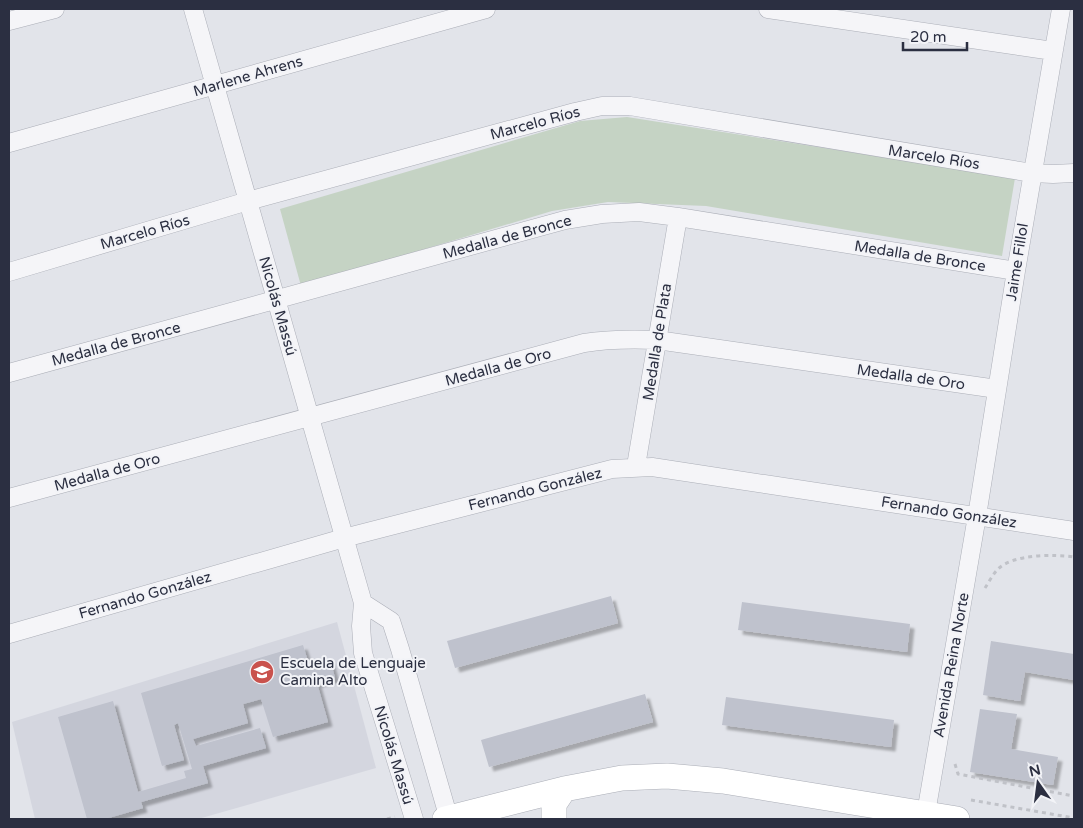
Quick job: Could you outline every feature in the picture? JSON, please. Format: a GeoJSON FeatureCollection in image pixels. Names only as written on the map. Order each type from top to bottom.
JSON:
{"type":"FeatureCollection","features":[{"type":"Feature","properties":{"kind":"street"},"geometry":{"type":"LineString","coordinates":[[9,21],[55,9]]}},
{"type":"Feature","properties":{"kind":"street","name":"Nicolás Massú"},"geometry":{"type":"LineString","coordinates":[[193,9],[363,603],[361,626],[363,653],[414,819]]}},
{"type":"Feature","properties":{"kind":"street","name":"Marlene Ahrens"},"geometry":{"type":"LineString","coordinates":[[9,143],[486,9]]}},
{"type":"Feature","properties":{"kind":"street"},"geometry":{"type":"LineString","coordinates":[[768,9],[1053,51]]}},
{"type":"Feature","properties":{"kind":"street","name":"Jaime Fillol"},"geometry":{"type":"LineString","coordinates":[[977,516],[1032,173],[1061,9]]}},
{"type":"Feature","properties":{"kind":"street","name":"Marcelo Ríos"},"geometry":{"type":"LineString","coordinates":[[9,272],[248,201],[602,106],[630,106],[1032,173],[1074,172]]}},
{"type":"Feature","properties":{"kind":"street","name":"Medalla de Bronce"},"geometry":{"type":"LineString","coordinates":[[9,373],[565,220],[602,214],[639,212],[678,217],[1016,271]]}},
{"type":"Feature","properties":{"kind":"street","name":"Medalla de Plata"},"geometry":{"type":"LineString","coordinates":[[636,466],[678,217]]}},
{"type":"Feature","properties":{"kind":"street","name":"Medalla de Oro"},"geometry":{"type":"LineString","coordinates":[[9,498],[584,343],[620,338],[657,340],[997,389]]}},
{"type":"Feature","properties":{"kind":"street","name":"Fernando González"},"geometry":{"type":"LineString","coordinates":[[9,634],[344,538],[612,469],[636,466],[652,466],[1074,531]]}},
{"type":"Feature","properties":{"kind":"street","name":"Avenida Reina Norte"},"geometry":{"type":"LineString","coordinates":[[926,817],[977,516]]}},
{"type":"Feature","properties":{"kind":"street"},"geometry":{"type":"LineString","coordinates":[[363,603],[390,621],[400,649],[448,819],[564,789],[622,778],[667,776],[723,781],[926,817],[962,809]]}},
{"type":"Feature","properties":{"kind":"street"},"geometry":{"type":"LineString","coordinates":[[554,819],[554,804],[564,789]]}},
{"type":"Feature","properties":{"kind":"path"},"geometry":{"type":"LineString","coordinates":[[986,580],[984,588],[999,568],[1014,559],[1060,554],[1074,557]]}},
{"type":"Feature","properties":{"kind":"path"},"geometry":{"type":"LineString","coordinates":[[955,762],[958,774],[1074,796]]}},
{"type":"Feature","properties":{"kind":"path"},"geometry":{"type":"LineString","coordinates":[[962,809],[1074,818]]}},
{"type":"Feature","properties":{"kind":"shaded area","name":"Escuela de Lenguaje Camina Alto"},"geometry":{"type":"Polygon","coordinates":[[[337,622],[376,768],[198,819],[35,819],[12,722],[337,622]]]}},
{"type":"Feature","properties":{"kind":"green space"},"geometry":{"type":"Polygon","coordinates":[[[627,117],[1015,178],[1002,256],[706,206],[608,202],[552,211],[301,286],[280,209],[580,121],[627,117]]]}},
{"type":"Feature","properties":{"kind":"building"},"geometry":{"type":"Polygon","coordinates":[[[611,596],[618,623],[455,668],[447,641],[611,596]]]}},
{"type":"Feature","properties":{"kind":"building"},"geometry":{"type":"Polygon","coordinates":[[[742,602],[910,624],[907,652],[738,630],[742,602]]]}},
{"type":"Feature","properties":{"kind":"building"},"geometry":{"type":"Polygon","coordinates":[[[991,641],[1074,654],[1074,680],[1025,672],[1020,701],[983,695],[991,641]]]}},
{"type":"Feature","properties":{"kind":"building"},"geometry":{"type":"Polygon","coordinates":[[[303,645],[309,665],[330,659],[335,678],[317,683],[328,722],[273,737],[261,699],[243,704],[248,723],[193,739],[196,746],[260,728],[266,748],[203,766],[208,783],[141,802],[143,808],[105,819],[87,819],[58,717],[113,701],[138,792],[186,778],[184,771],[192,769],[178,723],[174,725],[184,760],[162,766],[141,693],[303,645]]]}},
{"type":"Feature","properties":{"kind":"building"},"geometry":{"type":"Polygon","coordinates":[[[645,694],[653,722],[489,767],[481,740],[645,694]]]}},
{"type":"Feature","properties":{"kind":"building"},"geometry":{"type":"Polygon","coordinates":[[[726,697],[894,720],[891,747],[722,725],[726,697]]]}},
{"type":"Feature","properties":{"kind":"building"},"geometry":{"type":"Polygon","coordinates":[[[980,709],[1017,714],[1011,749],[1058,757],[1053,785],[970,772],[980,709]]]}},
{"type":"Feature","properties":{"kind":"place","name":"Escuela de Lenguaje Camina Alto"},"geometry":{"type":"Point","coordinates":[262,672]}}]}
